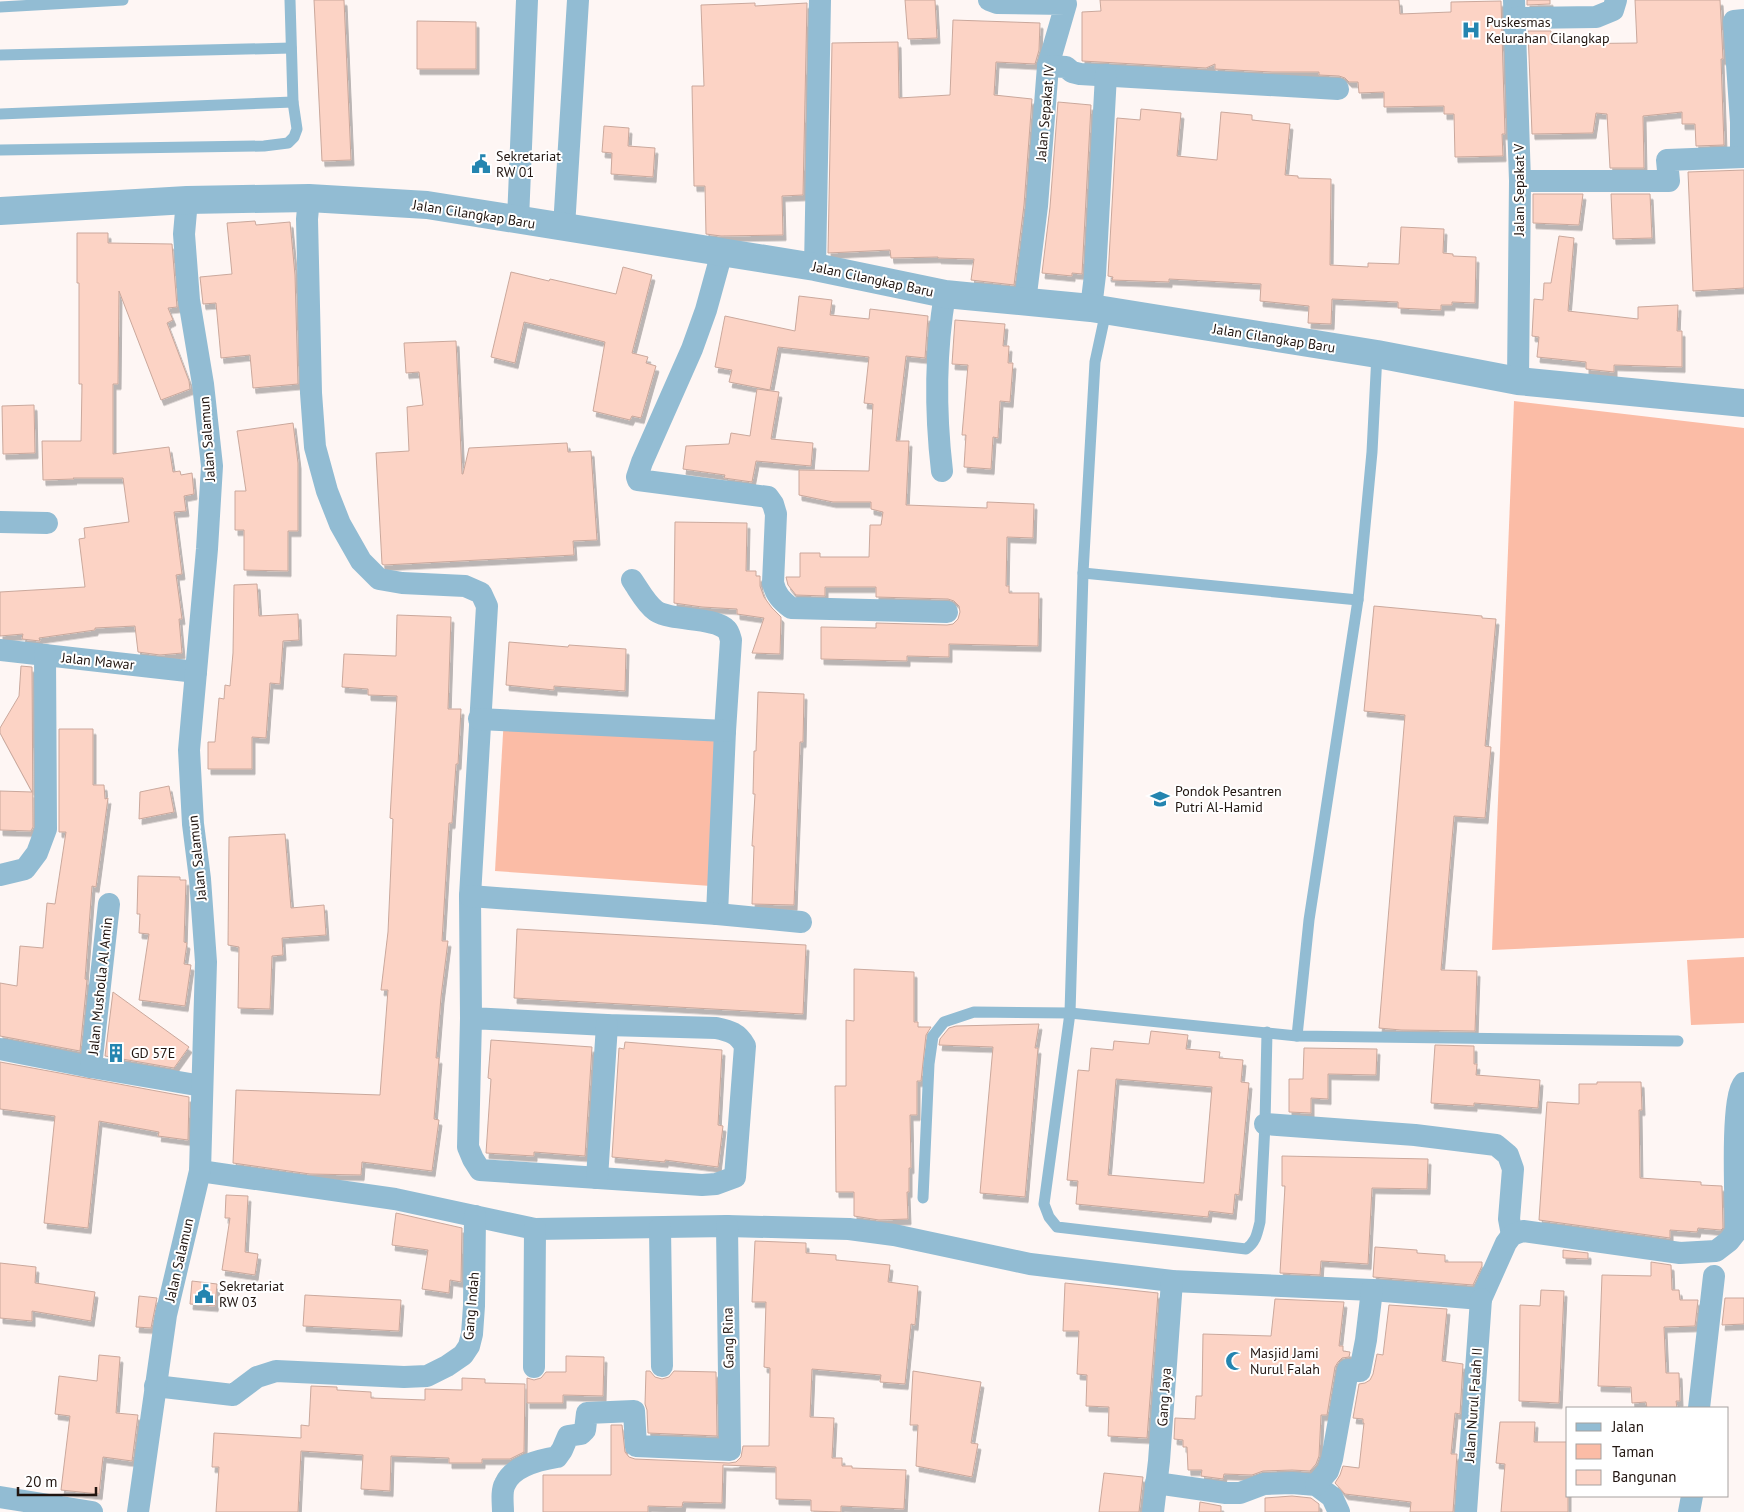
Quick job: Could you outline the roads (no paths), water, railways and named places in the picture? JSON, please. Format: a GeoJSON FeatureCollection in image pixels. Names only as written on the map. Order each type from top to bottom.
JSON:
{"type":"FeatureCollection","features":[{"type":"Feature","properties":{"kind":"street"},"geometry":{"type":"LineString","coordinates":[[518,220],[527,0]]}},
{"type":"Feature","properties":{"kind":"street"},"geometry":{"type":"LineString","coordinates":[[564,227],[578,0]]}},
{"type":"Feature","properties":{"kind":"street"},"geometry":{"type":"LineString","coordinates":[[815,267],[820,0]]}},
{"type":"Feature","properties":{"kind":"street","name":"Jalan Sepakat IV"},"geometry":{"type":"LineString","coordinates":[[989,0],[997,3],[1066,2],[1048,66],[1037,206],[1025,302]]}},
{"type":"Feature","properties":{"kind":"street"},"geometry":{"type":"LineString","coordinates":[[1515,9],[1596,16],[1614,10],[1616,0]]}},
{"type":"Feature","properties":{"kind":"street","name":"Jalan Sepakat V"},"geometry":{"type":"LineString","coordinates":[[1515,9],[1520,181],[1518,381]]}},
{"type":"Feature","properties":{"kind":"street"},"geometry":{"type":"LineString","coordinates":[[1520,181],[1669,181],[1667,160],[1742,157],[1737,13]]}},
{"type":"Feature","properties":{"kind":"street"},"geometry":{"type":"LineString","coordinates":[[1048,66],[1066,67],[1072,72],[1080,74],[1338,89]]}},
{"type":"Feature","properties":{"kind":"street"},"geometry":{"type":"LineString","coordinates":[[1098,310],[1095,275],[1106,75]]}},
{"type":"Feature","properties":{"kind":"street"},"geometry":{"type":"LineString","coordinates":[[309,198],[307,219],[311,393],[315,448],[327,491],[340,524],[361,561],[379,579],[402,583],[465,586],[481,593],[487,606],[470,896],[471,1018],[468,1147],[473,1160],[480,1170],[702,1185],[716,1184],[735,1177],[745,1046],[740,1037],[729,1031],[716,1028],[471,1018]]}},
{"type":"Feature","properties":{"kind":"street","name":"Jalan Cilangkap Baru"},"geometry":{"type":"LineString","coordinates":[[0,211],[188,200],[309,198],[427,205],[815,267],[944,294],[1098,310],[1377,354],[1518,381],[1744,404]]}},
{"type":"Feature","properties":{"kind":"street","name":"Jalan Salamun"},"geometry":{"type":"LineString","coordinates":[[138,1512],[166,1315],[200,1171],[206,962],[200,879],[192,824],[189,750],[207,550],[212,466],[203,384],[188,300],[184,234],[188,200]]}},
{"type":"Feature","properties":{"kind":"street"},"geometry":{"type":"LineString","coordinates":[[722,252],[706,310],[692,349],[636,477],[638,480],[768,497],[773,504],[776,514],[772,583],[775,594],[791,608],[947,612]]}},
{"type":"Feature","properties":{"kind":"street"},"geometry":{"type":"LineString","coordinates":[[942,470],[936,391],[939,328],[944,294]]}},
{"type":"Feature","properties":{"kind":"street"},"geometry":{"type":"LineString","coordinates":[[0,522],[47,523]]}},
{"type":"Feature","properties":{"kind":"street"},"geometry":{"type":"LineString","coordinates":[[632,580],[656,611],[670,616],[719,624],[728,631],[731,640],[717,914]]}},
{"type":"Feature","properties":{"kind":"street","name":"Jalan Mawar"},"geometry":{"type":"LineString","coordinates":[[0,650],[196,672]]}},
{"type":"Feature","properties":{"kind":"street"},"geometry":{"type":"LineString","coordinates":[[0,875],[25,870],[37,853],[46,829],[45,655]]}},
{"type":"Feature","properties":{"kind":"street"},"geometry":{"type":"LineString","coordinates":[[479,719],[725,731]]}},
{"type":"Feature","properties":{"kind":"street"},"geometry":{"type":"LineString","coordinates":[[470,896],[801,922]]}},
{"type":"Feature","properties":{"kind":"street","name":"Jalan Musholla Al Amin"},"geometry":{"type":"LineString","coordinates":[[91,1067],[109,904]]}},
{"type":"Feature","properties":{"kind":"street"},"geometry":{"type":"LineString","coordinates":[[597,1178],[607,1025]]}},
{"type":"Feature","properties":{"kind":"street"},"geometry":{"type":"LineString","coordinates":[[0,1049],[202,1086]]}},
{"type":"Feature","properties":{"kind":"street"},"geometry":{"type":"LineString","coordinates":[[200,1171],[395,1199],[535,1228],[727,1226],[849,1229],[894,1235],[1030,1264],[1172,1281],[1372,1290],[1481,1299],[1506,1243],[1512,1235],[1523,1231],[1680,1253],[1716,1251],[1730,1242],[1736,1232],[1735,1131],[1738,1092],[1744,1083]]}},
{"type":"Feature","properties":{"kind":"street"},"geometry":{"type":"LineString","coordinates":[[1265,1124],[1415,1135],[1496,1145],[1508,1155],[1513,1169],[1509,1219],[1512,1235]]}},
{"type":"Feature","properties":{"kind":"street","name":"Gang Indah"},"geometry":{"type":"LineString","coordinates":[[155,1386],[232,1395],[257,1377],[276,1371],[404,1377],[427,1376],[447,1366],[463,1355],[469,1346],[472,1334],[475,1216]]}},
{"type":"Feature","properties":{"kind":"street","name":"Gang Rina"},"geometry":{"type":"LineString","coordinates":[[503,1512],[504,1486],[511,1474],[544,1459],[557,1457],[568,1436],[581,1434],[585,1430],[587,1413],[634,1411],[636,1446],[730,1450],[727,1226]]}},
{"type":"Feature","properties":{"kind":"street"},"geometry":{"type":"LineString","coordinates":[[534,1367],[535,1228]]}},
{"type":"Feature","properties":{"kind":"street"},"geometry":{"type":"LineString","coordinates":[[660,1228],[662,1366]]}},
{"type":"Feature","properties":{"kind":"street"},"geometry":{"type":"LineString","coordinates":[[1700,1407],[1714,1276]]}},
{"type":"Feature","properties":{"kind":"street","name":"Gang Jaya"},"geometry":{"type":"LineString","coordinates":[[1153,1512],[1172,1281]]}},
{"type":"Feature","properties":{"kind":"street"},"geometry":{"type":"LineString","coordinates":[[1316,1485],[1328,1471],[1332,1459],[1348,1370],[1360,1371],[1372,1290]]}},
{"type":"Feature","properties":{"kind":"street","name":"Jalan Nurul Falah II"},"geometry":{"type":"LineString","coordinates":[[1466,1512],[1481,1299]]}},
{"type":"Feature","properties":{"kind":"street"},"geometry":{"type":"LineString","coordinates":[[1156,1484],[1226,1493],[1240,1493],[1264,1484],[1292,1483],[1316,1485],[1332,1497],[1339,1512]]}},
{"type":"Feature","properties":{"kind":"street"},"geometry":{"type":"LineString","coordinates":[[0,1497],[92,1512]]}},
{"type":"Feature","properties":{"kind":"street"},"geometry":{"type":"LineString","coordinates":[[1689,1512],[1692,1497]]}},
{"type":"Feature","properties":{"kind":"lane"},"geometry":{"type":"LineString","coordinates":[[0,7],[123,0]]}},
{"type":"Feature","properties":{"kind":"lane"},"geometry":{"type":"LineString","coordinates":[[0,150],[264,146],[288,143],[294,137],[297,129],[293,102],[290,0]]}},
{"type":"Feature","properties":{"kind":"lane"},"geometry":{"type":"LineString","coordinates":[[0,55],[291,48]]}},
{"type":"Feature","properties":{"kind":"lane"},"geometry":{"type":"LineString","coordinates":[[0,114],[293,102]]}},
{"type":"Feature","properties":{"kind":"lane"},"geometry":{"type":"LineString","coordinates":[[1098,310],[1083,573],[1070,1014],[1044,1204],[1048,1217],[1057,1227],[1246,1249],[1253,1244],[1260,1222],[1267,1032]]}},
{"type":"Feature","properties":{"kind":"lane"},"geometry":{"type":"LineString","coordinates":[[1296,1036],[1309,920],[1358,600],[1372,452],[1377,354]]}},
{"type":"Feature","properties":{"kind":"lane"},"geometry":{"type":"LineString","coordinates":[[1083,573],[1358,600]]}},
{"type":"Feature","properties":{"kind":"lane"},"geometry":{"type":"LineString","coordinates":[[923,1198],[929,1064],[933,1036],[944,1022],[974,1012],[1070,1014],[1296,1036],[1678,1041]]}},
{"type":"Feature","properties":{"kind":"place","name":"Puskesmas Kelurahan Cilangkap"},"geometry":{"type":"Point","coordinates":[1471,30]}},
{"type":"Feature","properties":{"kind":"place","name":"Sekretariat RW 01"},"geometry":{"type":"Point","coordinates":[481,164]}},
{"type":"Feature","properties":{"kind":"place","name":"Pondok Pesantren Putri Al-Hamid"},"geometry":{"type":"Point","coordinates":[1160,799]}},
{"type":"Feature","properties":{"kind":"place","name":"GD 57E"},"geometry":{"type":"Point","coordinates":[116,1053]}},
{"type":"Feature","properties":{"kind":"place","name":"Sekretariat RW 03"},"geometry":{"type":"Point","coordinates":[204,1294]}},
{"type":"Feature","properties":{"kind":"place","name":"Masjid Jami Nurul Falah"},"geometry":{"type":"Point","coordinates":[1235,1361]}}]}
